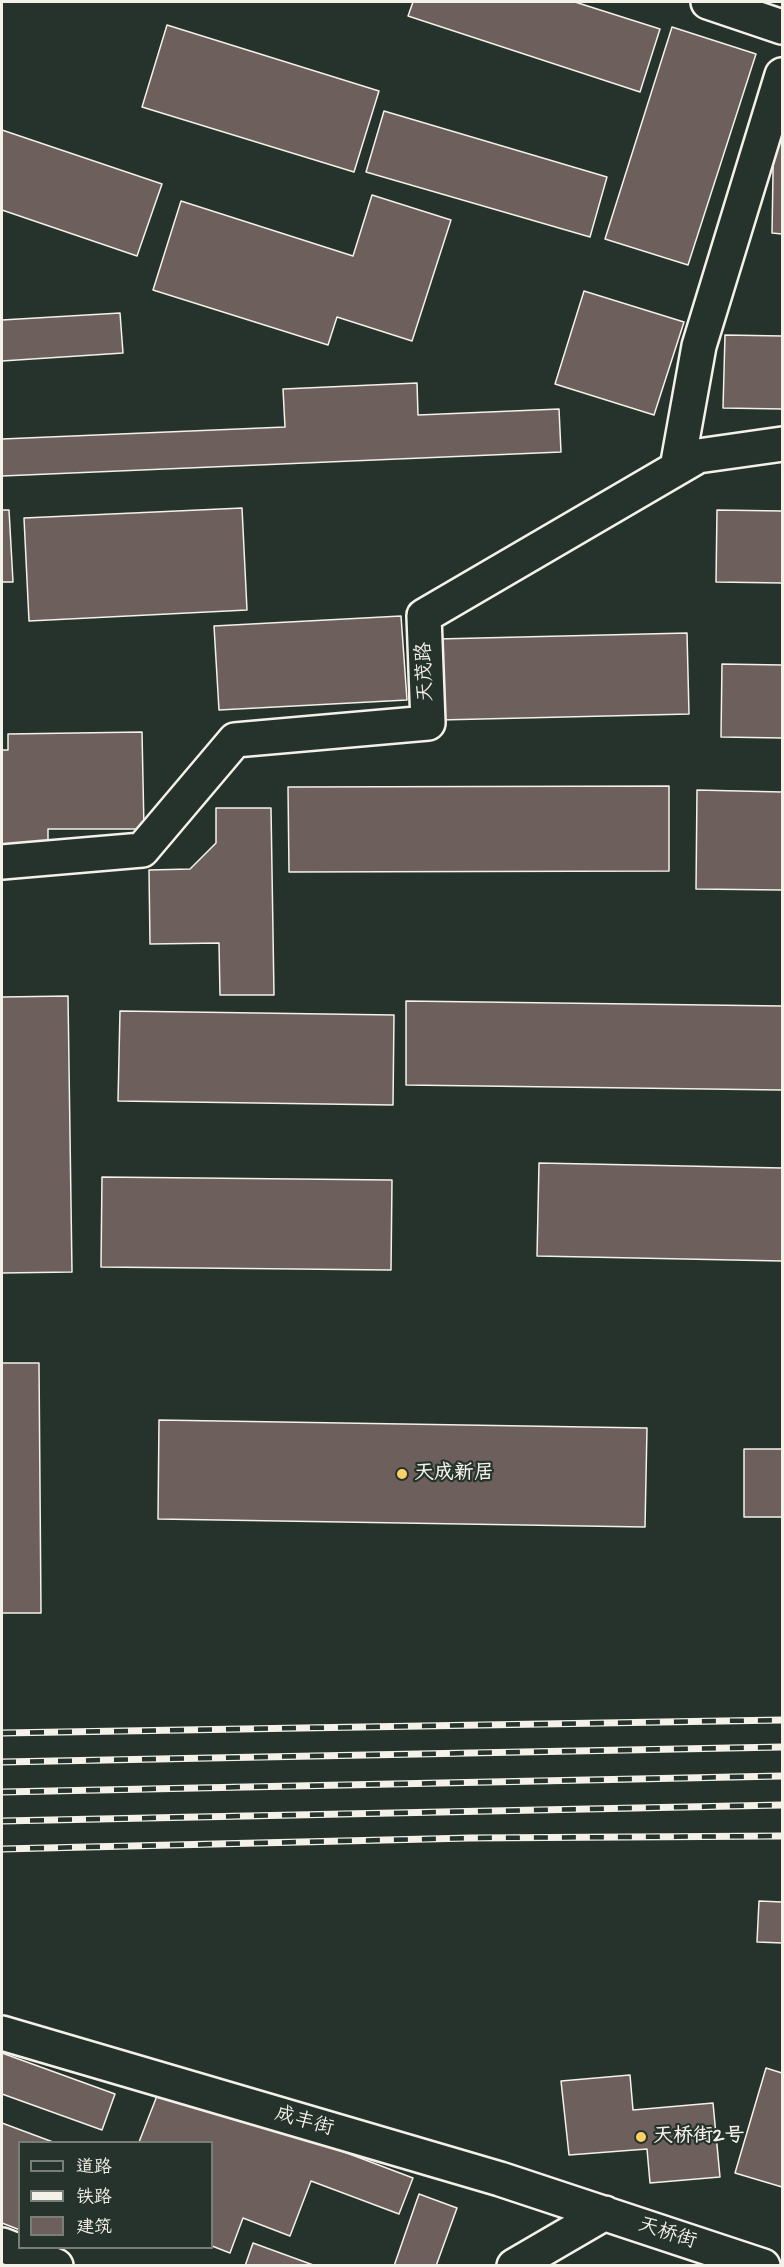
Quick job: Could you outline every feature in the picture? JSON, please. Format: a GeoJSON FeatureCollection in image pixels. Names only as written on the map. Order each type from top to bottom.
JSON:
{"type":"FeatureCollection","features":[{"type":"Feature","properties":{"kind":"street"},"geometry":{"type":"LineString","coordinates":[[708,2],[783,27]]}},
{"type":"Feature","properties":{"kind":"street"},"geometry":{"type":"LineString","coordinates":[[677,468],[699,346],[783,75]]}},
{"type":"Feature","properties":{"kind":"street","name":"天茂路"},"geometry":{"type":"LineString","coordinates":[[2,862],[142,850],[235,740],[429,723],[424,616],[698,456],[783,444]]}},
{"type":"Feature","properties":{"kind":"street","name":"成丰街"},"geometry":{"type":"LineString","coordinates":[[2,2033],[500,2179],[605,2213]]}},
{"type":"Feature","properties":{"kind":"street"},"geometry":{"type":"LineString","coordinates":[[514,2265],[605,2213]]}},
{"type":"Feature","properties":{"kind":"street","name":"天桥街"},"geometry":{"type":"LineString","coordinates":[[605,2213],[764,2265]]}},
{"type":"Feature","properties":{"kind":"street"},"geometry":{"type":"LineString","coordinates":[[2,2245],[56,2265]]}},
{"type":"Feature","properties":{"kind":"building"},"geometry":{"type":"Polygon","coordinates":[[[413,2],[575,2],[660,29],[640,92],[408,16],[413,2]]]}},
{"type":"Feature","properties":{"kind":"building"},"geometry":{"type":"Polygon","coordinates":[[[167,25],[379,91],[354,172],[142,107],[167,25]]]}},
{"type":"Feature","properties":{"kind":"building"},"geometry":{"type":"Polygon","coordinates":[[[672,27],[756,54],[688,265],[605,239],[672,27]]]}},
{"type":"Feature","properties":{"kind":"building"},"geometry":{"type":"Polygon","coordinates":[[[384,111],[607,177],[590,237],[366,172],[384,111]]]}},
{"type":"Feature","properties":{"kind":"building"},"geometry":{"type":"Polygon","coordinates":[[[774,115],[782,115],[782,234],[772,233],[774,115]]]}},
{"type":"Feature","properties":{"kind":"building"},"geometry":{"type":"Polygon","coordinates":[[[2,130],[162,184],[137,256],[2,210],[2,130]]]}},
{"type":"Feature","properties":{"kind":"building"},"geometry":{"type":"Polygon","coordinates":[[[372,195],[451,220],[412,341],[337,317],[328,345],[153,290],[181,201],[353,256],[372,195]]]}},
{"type":"Feature","properties":{"kind":"building"},"geometry":{"type":"Polygon","coordinates":[[[584,291],[684,322],[654,415],[555,384],[584,291]]]}},
{"type":"Feature","properties":{"kind":"building"},"geometry":{"type":"Polygon","coordinates":[[[120,313],[123,353],[2,361],[2,320],[120,313]]]}},
{"type":"Feature","properties":{"kind":"building"},"geometry":{"type":"Polygon","coordinates":[[[725,335],[782,336],[782,409],[723,408],[725,335]]]}},
{"type":"Feature","properties":{"kind":"building"},"geometry":{"type":"Polygon","coordinates":[[[417,383],[418,415],[559,409],[561,452],[2,476],[2,439],[285,427],[283,389],[417,383]]]}},
{"type":"Feature","properties":{"kind":"building"},"geometry":{"type":"Polygon","coordinates":[[[242,508],[247,610],[29,621],[24,518],[242,508]]]}},
{"type":"Feature","properties":{"kind":"building"},"geometry":{"type":"Polygon","coordinates":[[[2,510],[9,510],[13,582],[2,582],[2,510]]]}},
{"type":"Feature","properties":{"kind":"building"},"geometry":{"type":"Polygon","coordinates":[[[717,510],[782,511],[782,583],[716,582],[717,510]]]}},
{"type":"Feature","properties":{"kind":"building"},"geometry":{"type":"Polygon","coordinates":[[[401,616],[407,700],[219,710],[214,626],[401,616]]]}},
{"type":"Feature","properties":{"kind":"building"},"geometry":{"type":"Polygon","coordinates":[[[687,633],[689,714],[440,720],[438,639],[687,633]]]}},
{"type":"Feature","properties":{"kind":"building"},"geometry":{"type":"Polygon","coordinates":[[[722,664],[782,665],[782,738],[721,737],[722,664]]]}},
{"type":"Feature","properties":{"kind":"building"},"geometry":{"type":"Polygon","coordinates":[[[142,732],[144,829],[48,829],[48,850],[2,850],[2,750],[8,750],[8,734],[142,732]]]}},
{"type":"Feature","properties":{"kind":"building"},"geometry":{"type":"Polygon","coordinates":[[[669,786],[669,871],[289,872],[288,787],[669,786]]]}},
{"type":"Feature","properties":{"kind":"building"},"geometry":{"type":"Polygon","coordinates":[[[697,790],[782,792],[782,890],[696,889],[697,790]]]}},
{"type":"Feature","properties":{"kind":"building"},"geometry":{"type":"Polygon","coordinates":[[[216,808],[271,808],[274,995],[220,995],[219,943],[150,944],[149,870],[190,869],[216,843],[216,808]]]}},
{"type":"Feature","properties":{"kind":"building"},"geometry":{"type":"Polygon","coordinates":[[[68,996],[72,1272],[2,1273],[2,997],[68,996]]]}},
{"type":"Feature","properties":{"kind":"building"},"geometry":{"type":"Polygon","coordinates":[[[406,1001],[782,1006],[782,1090],[406,1085],[406,1001]]]}},
{"type":"Feature","properties":{"kind":"building"},"geometry":{"type":"Polygon","coordinates":[[[120,1011],[394,1015],[393,1105],[118,1101],[120,1011]]]}},
{"type":"Feature","properties":{"kind":"building"},"geometry":{"type":"Polygon","coordinates":[[[539,1163],[782,1168],[782,1261],[537,1256],[539,1163]]]}},
{"type":"Feature","properties":{"kind":"building"},"geometry":{"type":"Polygon","coordinates":[[[102,1177],[392,1180],[391,1270],[101,1267],[102,1177]]]}},
{"type":"Feature","properties":{"kind":"building"},"geometry":{"type":"Polygon","coordinates":[[[2,1363],[39,1363],[41,1613],[2,1613],[2,1363]]]}},
{"type":"Feature","properties":{"kind":"building","name":"天成新居"},"geometry":{"type":"Polygon","coordinates":[[[159,1420],[647,1428],[645,1527],[158,1519],[159,1420]]]}},
{"type":"Feature","properties":{"kind":"building"},"geometry":{"type":"Polygon","coordinates":[[[744,1449],[782,1449],[782,1517],[744,1517],[744,1449]]]}},
{"type":"Feature","properties":{"kind":"building"},"geometry":{"type":"Polygon","coordinates":[[[759,1901],[782,1902],[782,1943],[757,1942],[759,1901]]]}},
{"type":"Feature","properties":{"kind":"building"},"geometry":{"type":"Polygon","coordinates":[[[2,2053],[115,2094],[102,2130],[2,2094],[2,2053]]]}},
{"type":"Feature","properties":{"kind":"building"},"geometry":{"type":"Polygon","coordinates":[[[766,2068],[782,2073],[782,2187],[735,2173],[766,2068]]]}},
{"type":"Feature","properties":{"kind":"building","name":"天桥街2号"},"geometry":{"type":"Polygon","coordinates":[[[630,2075],[633,2110],[713,2103],[720,2177],[650,2183],[647,2149],[569,2155],[561,2081],[630,2075]]]}},
{"type":"Feature","properties":{"kind":"building"},"geometry":{"type":"Polygon","coordinates":[[[162,2083],[413,2178],[399,2214],[311,2181],[290,2236],[243,2218],[230,2253],[213,2246],[213,2141],[139,2141],[162,2083]]]}},
{"type":"Feature","properties":{"kind":"building"},"geometry":{"type":"Polygon","coordinates":[[[2,2123],[50,2141],[18,2141],[18,2229],[2,2223],[2,2123]]]}},
{"type":"Feature","properties":{"kind":"building"},"geometry":{"type":"Polygon","coordinates":[[[419,2194],[457,2208],[436,2266],[394,2266],[419,2194]]]}},
{"type":"Feature","properties":{"kind":"building"},"geometry":{"type":"Polygon","coordinates":[[[253,2243],[316,2266],[245,2266],[253,2243]]]}},
{"type":"Feature","properties":{"kind":"railway"},"geometry":{"type":"LineString","coordinates":[[2,1733],[782,1720]]}},
{"type":"Feature","properties":{"kind":"railway"},"geometry":{"type":"LineString","coordinates":[[2,1762],[782,1747]]}},
{"type":"Feature","properties":{"kind":"railway"},"geometry":{"type":"LineString","coordinates":[[2,1792],[782,1776]]}},
{"type":"Feature","properties":{"kind":"railway"},"geometry":{"type":"LineString","coordinates":[[2,1821],[782,1805]]}},
{"type":"Feature","properties":{"kind":"railway"},"geometry":{"type":"LineString","coordinates":[[2,1849],[470,1838],[782,1836]]}},
{"type":"Feature","properties":{"kind":"place","name":"天成新居"},"geometry":{"type":"Point","coordinates":[402,1474]}},
{"type":"Feature","properties":{"kind":"place","name":"天桥街2号"},"geometry":{"type":"Point","coordinates":[641,2137]}}]}
